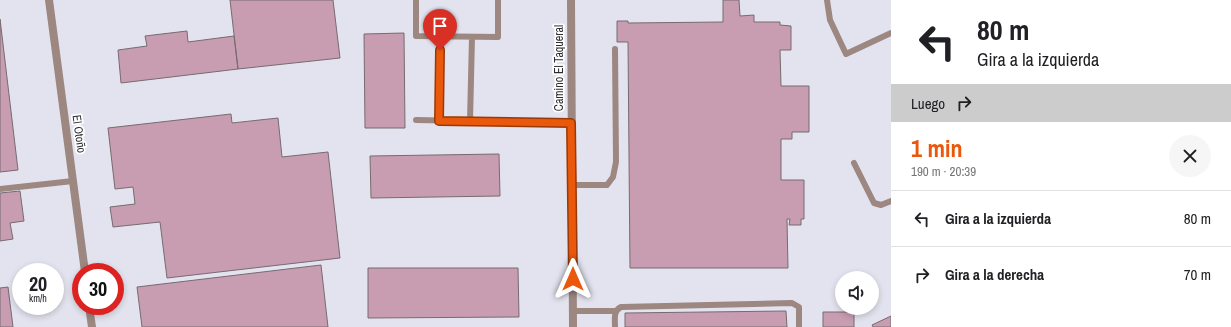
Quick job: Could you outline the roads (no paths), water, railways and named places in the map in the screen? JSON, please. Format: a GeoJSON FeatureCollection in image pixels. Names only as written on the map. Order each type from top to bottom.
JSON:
{"type":"FeatureCollection","features":[{"type":"Feature","properties":{"kind":"street","name":"El Otoño"},"geometry":{"type":"LineString","coordinates":[[49,0],[84,263]]}},
{"type":"Feature","properties":{"kind":"street","name":"Camino El Taqueral"},"geometry":{"type":"LineString","coordinates":[[571,0],[573,327]]}},
{"type":"Feature","properties":{"kind":"street"},"geometry":{"type":"LineString","coordinates":[[90,315],[92,327]]}},
{"type":"Feature","properties":{"kind":"lane"},"geometry":{"type":"LineString","coordinates":[[416,0],[416,36],[472,37],[498,37],[498,0]]}},
{"type":"Feature","properties":{"kind":"lane"},"geometry":{"type":"LineString","coordinates":[[827,0],[830,20],[846,54],[891,33]]}},
{"type":"Feature","properties":{"kind":"lane"},"geometry":{"type":"LineString","coordinates":[[439,121],[441,36]]}},
{"type":"Feature","properties":{"kind":"lane"},"geometry":{"type":"LineString","coordinates":[[470,121],[472,37]]}},
{"type":"Feature","properties":{"kind":"lane"},"geometry":{"type":"LineString","coordinates":[[573,185],[607,185],[613,177],[616,162],[615,49]]}},
{"type":"Feature","properties":{"kind":"lane"},"geometry":{"type":"LineString","coordinates":[[416,120],[571,123]]}},
{"type":"Feature","properties":{"kind":"lane"},"geometry":{"type":"LineString","coordinates":[[854,163],[874,203],[881,205],[891,200]]}},
{"type":"Feature","properties":{"kind":"lane"},"geometry":{"type":"LineString","coordinates":[[0,190],[74,181]]}},
{"type":"Feature","properties":{"kind":"lane"},"geometry":{"type":"LineString","coordinates":[[615,327],[616,311],[621,306],[792,303],[799,307],[799,327]]}},
{"type":"Feature","properties":{"kind":"lane"},"geometry":{"type":"LineString","coordinates":[[573,311],[616,311]]}}]}
